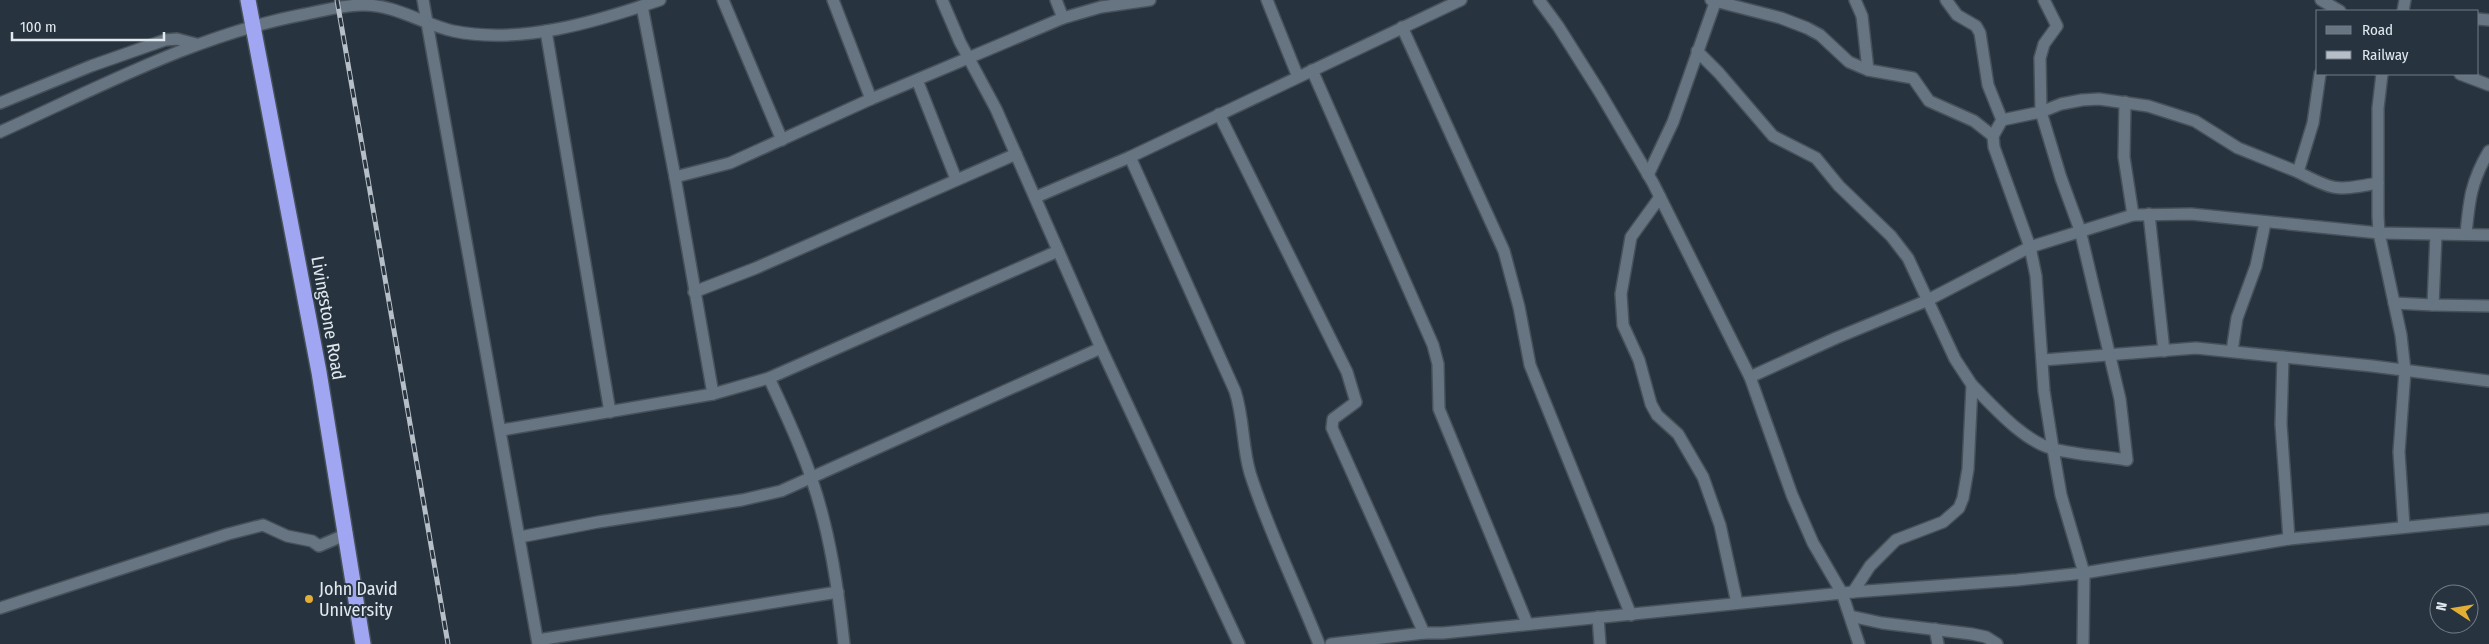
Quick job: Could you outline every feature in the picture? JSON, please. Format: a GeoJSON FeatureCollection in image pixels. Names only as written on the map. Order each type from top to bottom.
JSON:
{"type":"FeatureCollection","features":[{"type":"Feature","properties":{"kind":"highway","name":"Livingstone Road"},"geometry":{"type":"LineString","coordinates":[[248,0],[301,274],[364,644]]}},
{"type":"Feature","properties":{"kind":"street"},"geometry":{"type":"LineString","coordinates":[[423,0],[502,430],[538,642],[838,592]]}},
{"type":"Feature","properties":{"kind":"street"},"geometry":{"type":"LineString","coordinates":[[0,132],[196,44],[253,26],[362,4],[386,8],[443,28],[475,34],[546,31],[660,0]]}},
{"type":"Feature","properties":{"kind":"street"},"geometry":{"type":"LineString","coordinates":[[723,0],[782,140]]}},
{"type":"Feature","properties":{"kind":"street"},"geometry":{"type":"LineString","coordinates":[[833,0],[871,100]]}},
{"type":"Feature","properties":{"kind":"street"},"geometry":{"type":"LineString","coordinates":[[942,0],[968,58],[996,109],[1101,348],[1238,644]]}},
{"type":"Feature","properties":{"kind":"street"},"geometry":{"type":"LineString","coordinates":[[1056,0],[1063,18]]}},
{"type":"Feature","properties":{"kind":"street"},"geometry":{"type":"LineString","coordinates":[[675,178],[730,163],[1063,18],[1101,7],[1150,0]]}},
{"type":"Feature","properties":{"kind":"street"},"geometry":{"type":"LineString","coordinates":[[1267,0],[1298,77]]}},
{"type":"Feature","properties":{"kind":"street"},"geometry":{"type":"LineString","coordinates":[[1036,197],[1130,157],[1461,0]]}},
{"type":"Feature","properties":{"kind":"street"},"geometry":{"type":"LineString","coordinates":[[1539,0],[1600,91],[1648,175],[1750,377],[1792,495],[1813,543],[1848,593],[1850,616],[1859,644]]}},
{"type":"Feature","properties":{"kind":"street"},"geometry":{"type":"LineString","coordinates":[[1946,0],[1957,15],[1976,26],[1980,33],[1988,84],[2002,120]]}},
{"type":"Feature","properties":{"kind":"street"},"geometry":{"type":"LineString","coordinates":[[1697,52],[1719,73],[1773,136],[1816,158],[1839,186],[1891,236],[1908,258],[1926,301],[1955,359],[1972,385],[2006,419],[2052,449],[2127,460],[2120,399],[2080,230],[2061,178],[2041,112],[2040,58],[2044,44],[2057,26],[2044,0]]}},
{"type":"Feature","properties":{"kind":"street"},"geometry":{"type":"LineString","coordinates":[[2321,0],[2336,10]]}},
{"type":"Feature","properties":{"kind":"street"},"geometry":{"type":"LineString","coordinates":[[1648,175],[1673,122],[1714,1],[1748,9],[1807,28],[1820,35],[1849,62],[1868,70],[1914,78],[1929,101],[1974,122],[1993,136]]}},
{"type":"Feature","properties":{"kind":"street"},"geometry":{"type":"LineString","coordinates":[[1858,1],[1866,41],[1868,70]]}},
{"type":"Feature","properties":{"kind":"street"},"geometry":{"type":"LineString","coordinates":[[642,6],[675,178],[712,394]]}},
{"type":"Feature","properties":{"kind":"street"},"geometry":{"type":"LineString","coordinates":[[1402,27],[1504,251],[1519,306],[1530,365],[1631,615]]}},
{"type":"Feature","properties":{"kind":"street"},"geometry":{"type":"LineString","coordinates":[[546,31],[610,412]]}},
{"type":"Feature","properties":{"kind":"street"},"geometry":{"type":"LineString","coordinates":[[0,103],[91,66],[165,40],[177,39],[196,44]]}},
{"type":"Feature","properties":{"kind":"street"},"geometry":{"type":"LineString","coordinates":[[1312,70],[1433,345],[1438,364],[1439,409],[1527,623]]}},
{"type":"Feature","properties":{"kind":"street"},"geometry":{"type":"LineString","coordinates":[[2298,172],[2316,112],[2320,75]]}},
{"type":"Feature","properties":{"kind":"street"},"geometry":{"type":"LineString","coordinates":[[2382,75],[2378,108],[2379,233],[2401,335],[2405,371],[2399,452],[2404,527]]}},
{"type":"Feature","properties":{"kind":"street"},"geometry":{"type":"LineString","coordinates":[[2463,75],[2489,85]]}},
{"type":"Feature","properties":{"kind":"street"},"geometry":{"type":"LineString","coordinates":[[917,80],[956,179]]}},
{"type":"Feature","properties":{"kind":"street"},"geometry":{"type":"LineString","coordinates":[[2083,644],[2084,573],[2061,495],[2052,449],[2044,391],[2036,276],[2030,247],[1994,147],[1993,136],[2002,120],[2041,112],[2061,104],[2082,100],[2099,99],[2125,102],[2148,106],[2195,121],[2238,148],[2298,172],[2331,188],[2341,189],[2378,183]]}},
{"type":"Feature","properties":{"kind":"street"},"geometry":{"type":"LineString","coordinates":[[2125,102],[2124,157],[2133,215]]}},
{"type":"Feature","properties":{"kind":"street"},"geometry":{"type":"LineString","coordinates":[[1219,114],[1347,372],[1356,402],[1333,420],[1332,428],[1424,633]]}},
{"type":"Feature","properties":{"kind":"street"},"geometry":{"type":"LineString","coordinates":[[2466,234],[2470,193],[2481,165],[2489,151]]}},
{"type":"Feature","properties":{"kind":"street"},"geometry":{"type":"LineString","coordinates":[[694,292],[1016,154]]}},
{"type":"Feature","properties":{"kind":"street"},"geometry":{"type":"LineString","coordinates":[[1130,157],[1234,391],[1241,415],[1244,447],[1251,476],[1319,644]]}},
{"type":"Feature","properties":{"kind":"street"},"geometry":{"type":"LineString","coordinates":[[1660,197],[1631,238],[1621,294],[1623,325],[1639,360],[1651,404],[1657,415],[1678,434],[1703,477],[1720,525],[1737,603]]}},
{"type":"Feature","properties":{"kind":"street"},"geometry":{"type":"LineString","coordinates":[[2149,214],[2164,351]]}},
{"type":"Feature","properties":{"kind":"street"},"geometry":{"type":"LineString","coordinates":[[1750,377],[1836,338],[1926,301],[2030,247],[2133,215],[2191,214],[2265,223],[2379,233],[2489,235]]}},
{"type":"Feature","properties":{"kind":"street"},"geometry":{"type":"LineString","coordinates":[[2232,351],[2237,318],[2256,266],[2265,223]]}},
{"type":"Feature","properties":{"kind":"street"},"geometry":{"type":"LineString","coordinates":[[2433,305],[2436,234]]}},
{"type":"Feature","properties":{"kind":"street"},"geometry":{"type":"LineString","coordinates":[[502,430],[712,394],[770,378],[1058,251]]}},
{"type":"Feature","properties":{"kind":"street"},"geometry":{"type":"LineString","coordinates":[[2394,304],[2489,306]]}},
{"type":"Feature","properties":{"kind":"street"},"geometry":{"type":"LineString","coordinates":[[520,537],[598,522],[759,497],[812,478],[1101,348]]}},
{"type":"Feature","properties":{"kind":"street"},"geometry":{"type":"LineString","coordinates":[[2043,360],[2111,357],[2196,348],[2489,381]]}},
{"type":"Feature","properties":{"kind":"street"},"geometry":{"type":"LineString","coordinates":[[2283,357],[2281,424],[2289,539]]}},
{"type":"Feature","properties":{"kind":"street"},"geometry":{"type":"LineString","coordinates":[[770,378],[812,478],[828,539],[838,592],[844,644]]}},
{"type":"Feature","properties":{"kind":"street"},"geometry":{"type":"LineString","coordinates":[[1848,593],[1870,566],[1896,540],[1943,522],[1958,508],[1964,493],[1968,469],[1972,385]]}},
{"type":"Feature","properties":{"kind":"street"},"geometry":{"type":"LineString","coordinates":[[1337,644],[1424,633],[1445,638],[1527,623],[2084,573],[2289,539],[2489,519]]}},
{"type":"Feature","properties":{"kind":"street"},"geometry":{"type":"LineString","coordinates":[[0,608],[228,534],[263,525],[287,536],[312,540],[319,546],[346,534]]}},
{"type":"Feature","properties":{"kind":"street"},"geometry":{"type":"LineString","coordinates":[[1850,616],[1882,623],[1935,628],[1986,637],[1997,644]]}},
{"type":"Feature","properties":{"kind":"street"},"geometry":{"type":"LineString","coordinates":[[1598,617],[1600,644]]}},
{"type":"Feature","properties":{"kind":"street"},"geometry":{"type":"LineString","coordinates":[[1935,628],[1938,644]]}},
{"type":"Feature","properties":{"kind":"railway"},"geometry":{"type":"LineString","coordinates":[[337,0],[448,644]]}},
{"type":"Feature","properties":{"kind":"place","name":"John David University"},"geometry":{"type":"Point","coordinates":[309,599]}}]}
